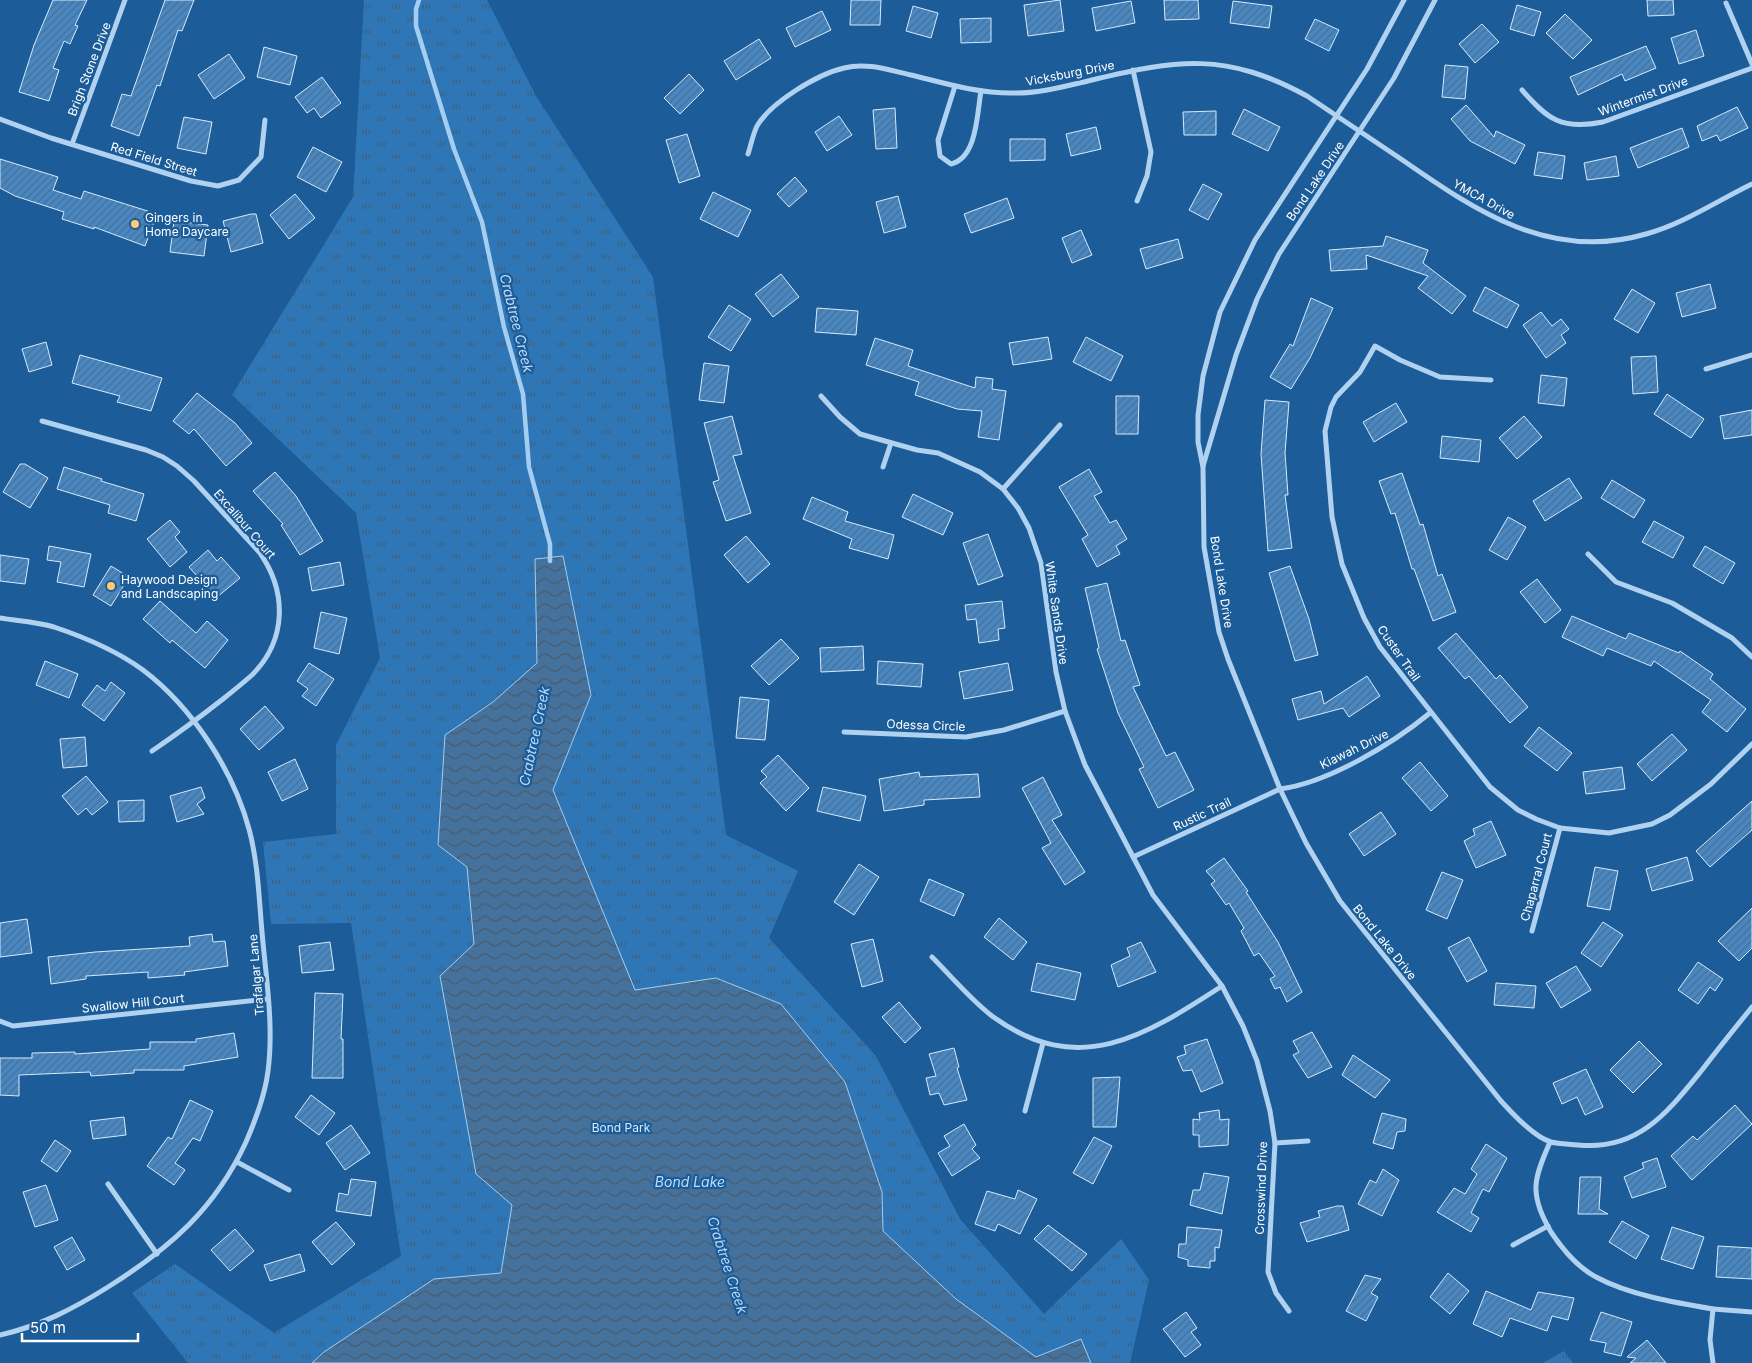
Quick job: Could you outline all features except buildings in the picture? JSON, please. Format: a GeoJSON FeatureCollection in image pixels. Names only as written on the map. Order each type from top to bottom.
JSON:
{"type":"FeatureCollection","features":[{"type":"Feature","properties":{"kind":"street","name":"Brigh Stone Drive"},"geometry":{"type":"LineString","coordinates":[[72,144],[126,0]]}},
{"type":"Feature","properties":{"kind":"street","name":"Bond Lake Drive"},"geometry":{"type":"LineString","coordinates":[[1404,0],[1382,44],[1259,233],[1241,264],[1220,312],[1203,376],[1198,415],[1198,442],[1203,467],[1204,547],[1220,632],[1237,685],[1280,789],[1322,872],[1350,914],[1501,1101],[1527,1127],[1550,1142],[1585,1146],[1610,1145],[1628,1139],[1649,1128],[1670,1109],[1752,1007]]}},
{"type":"Feature","properties":{"kind":"street","name":"Bond Lake Drive"},"geometry":{"type":"LineString","coordinates":[[1203,467],[1223,392],[1257,299],[1279,254],[1394,78],[1435,0]]}},
{"type":"Feature","properties":{"kind":"street"},"geometry":{"type":"LineString","coordinates":[[1726,3],[1752,64]]}},
{"type":"Feature","properties":{"kind":"street","name":"Vicksburg Drive"},"geometry":{"type":"LineString","coordinates":[[748,154],[757,126],[770,110],[808,84],[844,68],[875,66],[955,86],[1012,94],[1040,91],[1133,70],[1194,62],[1243,68],[1280,81],[1360,131]]}},
{"type":"Feature","properties":{"kind":"street","name":"Wintermist Drive"},"geometry":{"type":"LineString","coordinates":[[1522,90],[1541,112],[1554,120],[1570,125],[1586,126],[1603,122],[1752,68]]}},
{"type":"Feature","properties":{"kind":"street"},"geometry":{"type":"LineString","coordinates":[[1133,70],[1151,152],[1147,176],[1137,201]]}},
{"type":"Feature","properties":{"kind":"street"},"geometry":{"type":"LineString","coordinates":[[955,86],[938,140],[940,156],[951,164],[959,162],[968,152],[981,91]]}},
{"type":"Feature","properties":{"kind":"street","name":"Red Field Street"},"geometry":{"type":"LineString","coordinates":[[0,119],[72,144],[203,184],[218,186],[239,180],[261,157],[265,120]]}},
{"type":"Feature","properties":{"kind":"street","name":"YMCA Drive"},"geometry":{"type":"LineString","coordinates":[[1360,131],[1465,203],[1496,220],[1527,232],[1574,241],[1598,241],[1644,235],[1669,226],[1752,184]]}},
{"type":"Feature","properties":{"kind":"street","name":"Custer Trail"},"geometry":{"type":"LineString","coordinates":[[1491,380],[1440,377],[1407,363],[1375,346],[1360,372],[1336,397],[1327,419],[1325,431],[1332,517],[1346,577],[1364,618],[1380,647],[1490,787],[1502,799],[1524,813],[1560,828],[1609,832],[1652,824],[1687,804],[1752,744]]}},
{"type":"Feature","properties":{"kind":"street"},"geometry":{"type":"LineString","coordinates":[[1706,369],[1752,355]]}},
{"type":"Feature","properties":{"kind":"street","name":"White Sands Drive"},"geometry":{"type":"LineString","coordinates":[[821,396],[840,417],[860,434],[938,453],[955,460],[980,472],[1003,489],[1018,508],[1035,541],[1041,564],[1056,672],[1065,711],[1086,765],[1133,857]]}},
{"type":"Feature","properties":{"kind":"street","name":"Excalibur Court"},"geometry":{"type":"LineString","coordinates":[[42,421],[146,450],[178,466],[260,553],[271,569],[280,601],[280,619],[271,650],[252,675],[194,723],[152,751]]}},
{"type":"Feature","properties":{"kind":"street"},"geometry":{"type":"LineString","coordinates":[[1003,489],[1060,425]]}},
{"type":"Feature","properties":{"kind":"street"},"geometry":{"type":"LineString","coordinates":[[883,467],[891,443]]}},
{"type":"Feature","properties":{"kind":"street"},"geometry":{"type":"LineString","coordinates":[[1588,554],[1616,582],[1672,603],[1732,638],[1752,658]]}},
{"type":"Feature","properties":{"kind":"street","name":"Trafalgar Lane"},"geometry":{"type":"LineString","coordinates":[[0,618],[52,627],[89,640],[124,658],[161,686],[194,723],[222,761],[241,804],[249,829],[256,864],[268,999],[270,1046],[263,1098],[237,1162],[218,1193],[198,1217],[157,1254],[64,1313],[28,1328],[0,1335]]}},
{"type":"Feature","properties":{"kind":"street","name":"Odessa Circle"},"geometry":{"type":"LineString","coordinates":[[844,732],[966,737],[1004,730],[1065,711]]}},
{"type":"Feature","properties":{"kind":"street","name":"Kiawah Drive"},"geometry":{"type":"LineString","coordinates":[[1280,789],[1294,787],[1371,754],[1390,744],[1430,713]]}},
{"type":"Feature","properties":{"kind":"street","name":"Rustic Trail"},"geometry":{"type":"LineString","coordinates":[[1133,857],[1280,789]]}},
{"type":"Feature","properties":{"kind":"street","name":"Chaparral Court"},"geometry":{"type":"LineString","coordinates":[[1532,931],[1560,828]]}},
{"type":"Feature","properties":{"kind":"street","name":"Crosswind Drive"},"geometry":{"type":"LineString","coordinates":[[1133,857],[1153,895],[1222,986],[1243,1026],[1257,1061],[1270,1111],[1274,1143],[1268,1272],[1276,1293],[1289,1311]]}},
{"type":"Feature","properties":{"kind":"street"},"geometry":{"type":"LineString","coordinates":[[932,957],[992,1015],[1016,1031],[1043,1043],[1088,1047],[1130,1039],[1179,1014],[1222,986]]}},
{"type":"Feature","properties":{"kind":"street","name":"Swallow Hill Court"},"geometry":{"type":"LineString","coordinates":[[0,1021],[13,1026],[268,999]]}},
{"type":"Feature","properties":{"kind":"street"},"geometry":{"type":"LineString","coordinates":[[1025,1111],[1043,1043]]}},
{"type":"Feature","properties":{"kind":"street"},"geometry":{"type":"LineString","coordinates":[[1274,1143],[1308,1140]]}},
{"type":"Feature","properties":{"kind":"street"},"geometry":{"type":"LineString","coordinates":[[1550,1142],[1536,1184],[1537,1203],[1548,1226],[1563,1250],[1596,1277],[1637,1292],[1685,1305],[1752,1312]]}},
{"type":"Feature","properties":{"kind":"street"},"geometry":{"type":"LineString","coordinates":[[237,1162],[289,1190]]}},
{"type":"Feature","properties":{"kind":"street"},"geometry":{"type":"LineString","coordinates":[[108,1184],[157,1254]]}},
{"type":"Feature","properties":{"kind":"street"},"geometry":{"type":"LineString","coordinates":[[1513,1245],[1548,1226]]}},
{"type":"Feature","properties":{"kind":"street"},"geometry":{"type":"LineString","coordinates":[[1713,1363],[1710,1340],[1714,1309]]}},
{"type":"Feature","properties":{"kind":"green space","name":"Bond Park"},"geometry":{"type":"Polygon","coordinates":[[[364,0],[487,0],[536,96],[653,277],[726,835],[798,871],[769,938],[876,1056],[960,1219],[1044,1314],[1121,1239],[1149,1280],[1130,1363],[188,1363],[132,1293],[175,1264],[274,1333],[401,1256],[351,923],[271,924],[263,842],[336,834],[336,745],[380,658],[356,513],[232,395],[353,197],[364,0]]]}},
{"type":"Feature","properties":{"kind":"green space"},"geometry":{"type":"Polygon","coordinates":[[[1564,1351],[1573,1363],[1543,1363],[1564,1351]]]}},
{"type":"Feature","properties":{"kind":"water","name":"Bond Lake"},"geometry":{"type":"Polygon","coordinates":[[[563,556],[591,695],[553,790],[635,990],[716,978],[781,1004],[845,1082],[882,1192],[883,1231],[956,1299],[1036,1357],[1081,1339],[1091,1363],[312,1363],[324,1352],[434,1279],[501,1273],[512,1205],[476,1174],[440,976],[474,944],[467,867],[438,845],[445,735],[493,702],[537,663],[535,559],[563,556]]]}},
{"type":"Feature","properties":{"kind":"waterway","name":"Crabtree Creek"},"geometry":{"type":"LineString","coordinates":[[419,0],[416,9],[416,26],[454,149],[482,222],[504,327],[523,394],[529,467],[550,544],[550,561]]}},
{"type":"Feature","properties":{"kind":"place","name":"Gingers in Home Daycare"},"geometry":{"type":"Point","coordinates":[135,224]}},
{"type":"Feature","properties":{"kind":"place","name":"Haywood Design and Landscaping"},"geometry":{"type":"Point","coordinates":[111,586]}}]}
